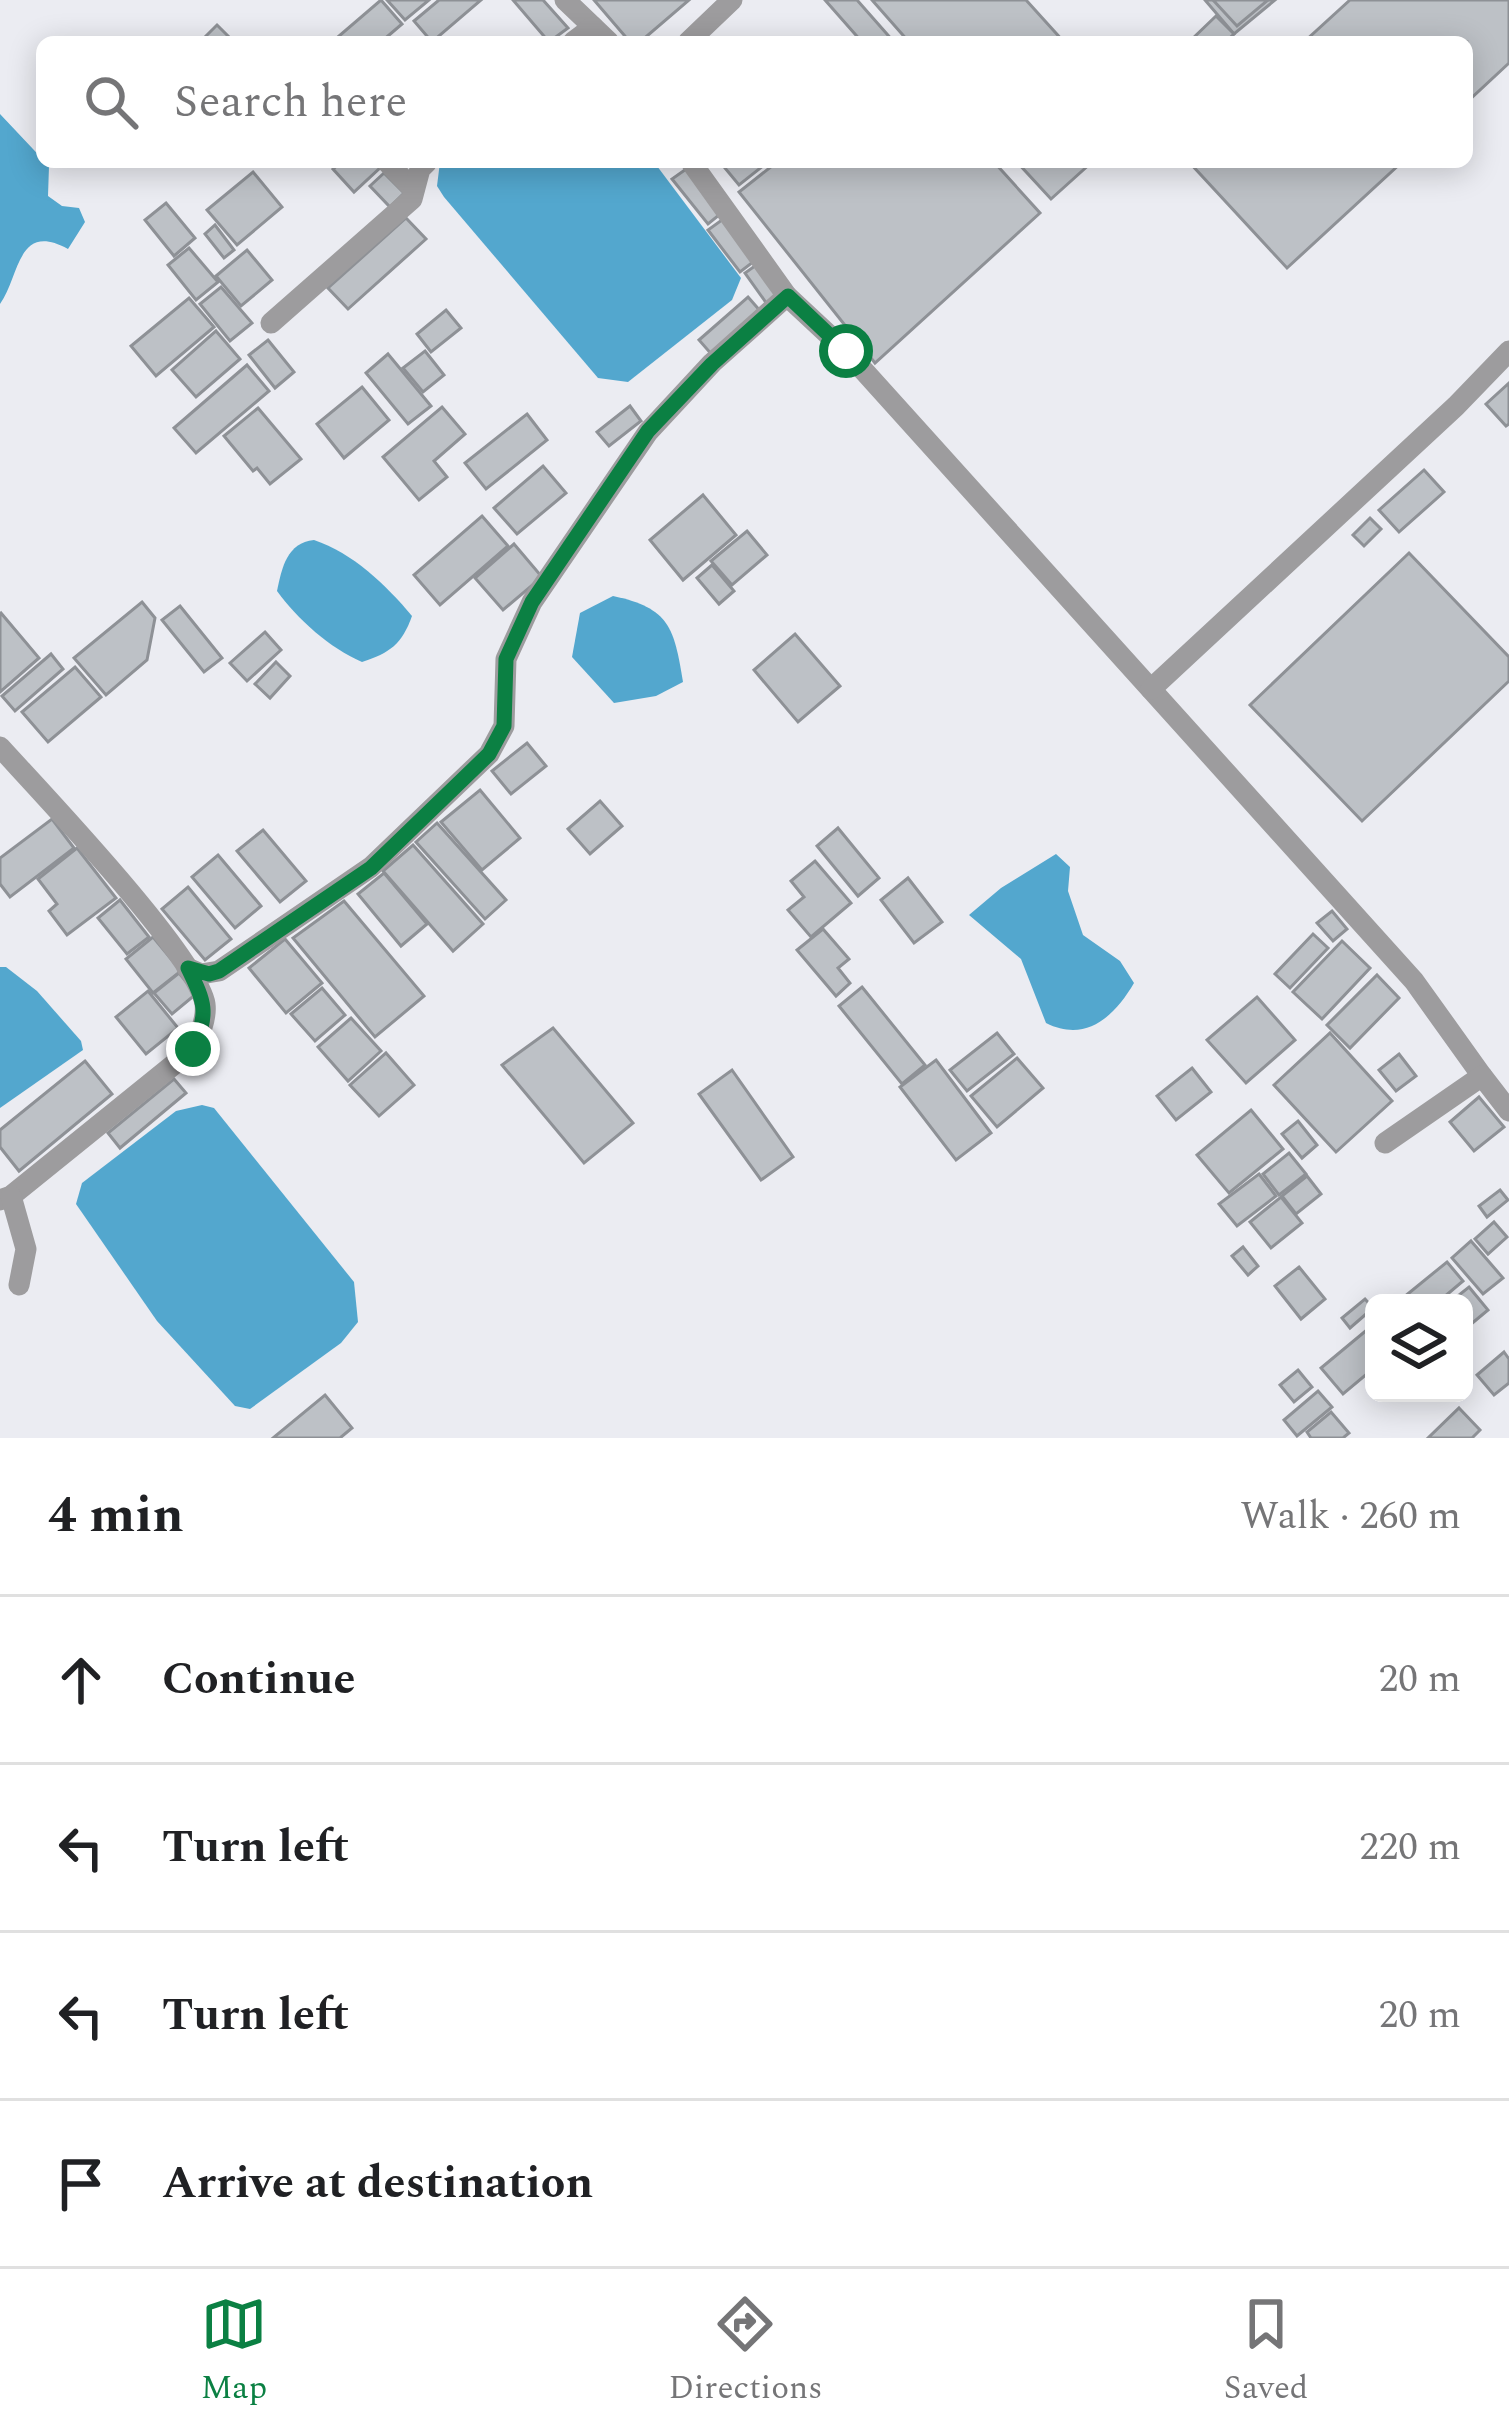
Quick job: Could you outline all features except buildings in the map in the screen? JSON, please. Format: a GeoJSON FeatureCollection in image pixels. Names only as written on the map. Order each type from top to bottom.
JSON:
{"type":"FeatureCollection","features":[{"type":"Feature","properties":{"kind":"street"},"geometry":{"type":"LineString","coordinates":[[565,0],[601,34]]}},
{"type":"Feature","properties":{"kind":"street"},"geometry":{"type":"LineString","coordinates":[[694,36],[733,0]]}},
{"type":"Feature","properties":{"kind":"street"},"geometry":{"type":"LineString","coordinates":[[393,168],[414,190]]}},
{"type":"Feature","properties":{"kind":"street"},"geometry":{"type":"LineString","coordinates":[[271,322],[412,199],[421,168]]}},
{"type":"Feature","properties":{"kind":"street"},"geometry":{"type":"LineString","coordinates":[[695,168],[788,296],[846,351],[1414,980],[1509,1111]]}},
{"type":"Feature","properties":{"kind":"street"},"geometry":{"type":"LineString","coordinates":[[188,968],[209,974],[219,971],[371,868],[489,754],[504,726],[506,659],[532,602],[648,431],[712,364],[788,296]]}},
{"type":"Feature","properties":{"kind":"street"},"geometry":{"type":"LineString","coordinates":[[1151,689],[1456,406],[1509,350]]}},
{"type":"Feature","properties":{"kind":"street"},"geometry":{"type":"LineString","coordinates":[[0,747],[127,890],[188,968],[205,1003],[193,1049],[5,1198],[26,1249],[20,1285]]}},
{"type":"Feature","properties":{"kind":"street"},"geometry":{"type":"LineString","coordinates":[[1385,1143],[1482,1076]]}},
{"type":"Feature","properties":{"kind":"water"},"geometry":{"type":"Polygon","coordinates":[[[0,114],[36,152],[36,168],[49,168],[48,196],[62,206],[79,208],[85,222],[68,249],[51,242],[29,247],[0,304],[0,114]]]}},
{"type":"Feature","properties":{"kind":"water"},"geometry":{"type":"Polygon","coordinates":[[[439,168],[658,168],[741,278],[732,300],[628,382],[598,378],[437,186],[439,168]]]}},
{"type":"Feature","properties":{"kind":"water"},"geometry":{"type":"Polygon","coordinates":[[[314,540],[368,571],[412,616],[404,634],[387,651],[362,662],[350,656],[315,632],[277,591],[292,551],[314,540]]]}},
{"type":"Feature","properties":{"kind":"water"},"geometry":{"type":"Polygon","coordinates":[[[613,596],[647,607],[666,623],[683,682],[656,696],[614,703],[572,657],[580,613],[613,596]]]}},
{"type":"Feature","properties":{"kind":"water"},"geometry":{"type":"Polygon","coordinates":[[[1056,854],[1070,867],[1068,891],[1083,935],[1120,961],[1134,983],[1108,1016],[1074,1030],[1046,1023],[1021,959],[969,915],[1001,888],[1056,854]]]}},
{"type":"Feature","properties":{"kind":"water"},"geometry":{"type":"Polygon","coordinates":[[[0,967],[37,991],[81,1041],[83,1050],[0,1108],[0,967]]]}},
{"type":"Feature","properties":{"kind":"water"},"geometry":{"type":"Polygon","coordinates":[[[202,1105],[214,1108],[354,1282],[358,1322],[341,1343],[250,1409],[235,1406],[157,1321],[76,1204],[82,1183],[176,1111],[202,1105]]]}},
{"type":"Feature","properties":{"kind":"route"},"geometry":{"type":"LineString","coordinates":[[193,1049],[205,1003],[188,968],[201,974],[219,971],[371,868],[489,754],[504,726],[506,659],[532,602],[648,431],[712,364],[788,296],[846,351]]}}]}
